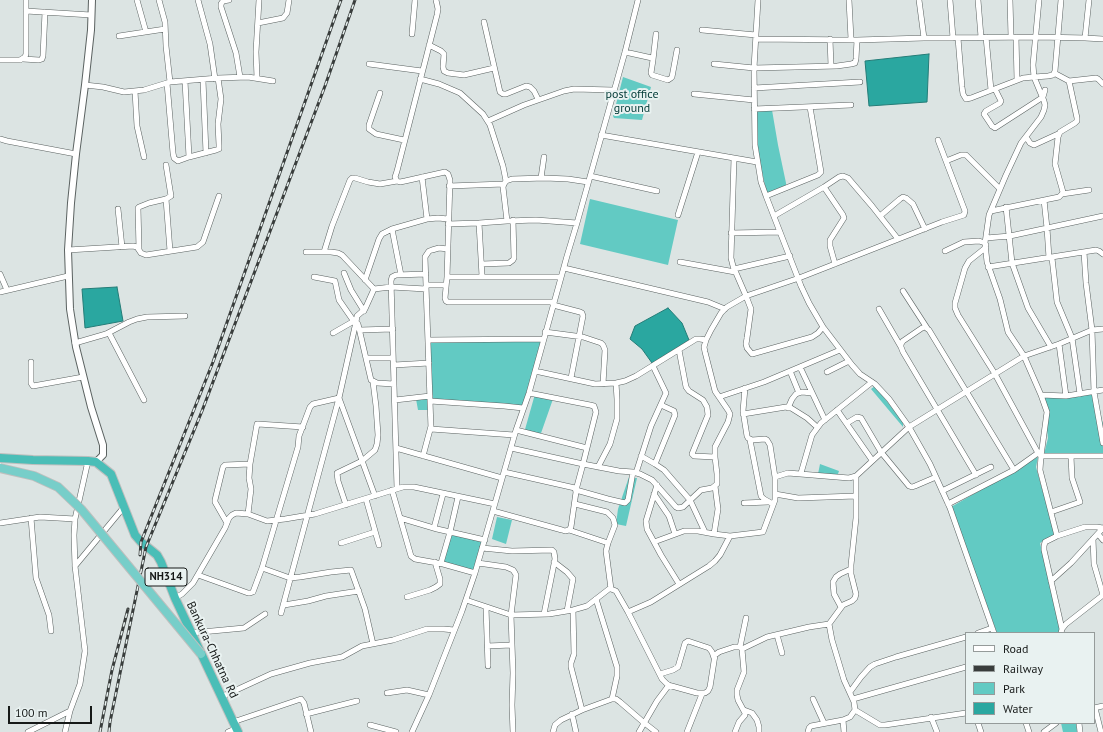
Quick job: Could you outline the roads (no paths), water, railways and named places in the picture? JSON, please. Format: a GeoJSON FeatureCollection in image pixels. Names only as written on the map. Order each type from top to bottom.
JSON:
{"type":"FeatureCollection","features":[{"type":"Feature","properties":{"kind":"highway"},"geometry":{"type":"LineString","coordinates":[[0,458],[92,461]]}},
{"type":"Feature","properties":{"kind":"highway","name":"Bankura-Chhatna Rd"},"geometry":{"type":"LineString","coordinates":[[92,461],[111,474],[135,535],[157,555],[161,562],[174,598],[236,727]]}},
{"type":"Feature","properties":{"kind":"main road"},"geometry":{"type":"LineString","coordinates":[[0,468],[34,476],[58,487],[81,509],[201,654]]}},
{"type":"Feature","properties":{"kind":"street"},"geometry":{"type":"LineString","coordinates":[[23,59],[26,54],[26,0]]}},
{"type":"Feature","properties":{"kind":"street"},"geometry":{"type":"LineString","coordinates":[[65,732],[70,711],[80,684],[85,651],[75,566],[75,519],[92,461],[103,455],[103,445],[83,377],[75,343],[70,309],[68,276],[71,204],[85,85],[92,0]]}},
{"type":"Feature","properties":{"kind":"street"},"geometry":{"type":"LineString","coordinates":[[137,0],[146,32]]}},
{"type":"Feature","properties":{"kind":"street"},"geometry":{"type":"LineString","coordinates":[[159,0],[165,22],[174,158],[178,160],[219,149],[218,124],[221,99],[210,44],[198,0]]}},
{"type":"Feature","properties":{"kind":"street"},"geometry":{"type":"LineString","coordinates":[[229,0],[223,1],[221,7],[236,54],[240,77]]}},
{"type":"Feature","properties":{"kind":"street"},"geometry":{"type":"LineString","coordinates":[[257,78],[256,52],[259,0]]}},
{"type":"Feature","properties":{"kind":"street"},"geometry":{"type":"LineString","coordinates":[[258,23],[283,18],[287,14],[289,0]]}},
{"type":"Feature","properties":{"kind":"street"},"geometry":{"type":"LineString","coordinates":[[412,34],[415,0]]}},
{"type":"Feature","properties":{"kind":"street"},"geometry":{"type":"LineString","coordinates":[[397,181],[395,177],[437,15],[438,9],[435,0]]}},
{"type":"Feature","properties":{"kind":"street"},"geometry":{"type":"LineString","coordinates":[[412,732],[429,695],[475,574],[515,432],[529,393],[625,52],[638,0]]}},
{"type":"Feature","properties":{"kind":"street"},"geometry":{"type":"LineString","coordinates":[[758,0],[754,68],[755,145],[761,182],[766,196],[801,286],[809,304],[823,327],[848,361],[860,374],[872,382],[889,399],[909,426],[930,464],[948,504],[993,631]]}},
{"type":"Feature","properties":{"kind":"street"},"geometry":{"type":"LineString","coordinates":[[714,64],[754,68],[851,64],[855,62],[856,59],[849,0]]}},
{"type":"Feature","properties":{"kind":"street"},"geometry":{"type":"LineString","coordinates":[[919,0],[924,38]]}},
{"type":"Feature","properties":{"kind":"street"},"geometry":{"type":"LineString","coordinates":[[950,0],[962,87],[965,97],[969,99],[1023,78],[1048,76],[1053,75],[1054,73]]}},
{"type":"Feature","properties":{"kind":"street"},"geometry":{"type":"LineString","coordinates":[[978,0],[983,37],[993,89],[1001,101],[984,114],[992,126],[995,128],[1043,96]]}},
{"type":"Feature","properties":{"kind":"street"},"geometry":{"type":"LineString","coordinates":[[1010,0],[1017,80]]}},
{"type":"Feature","properties":{"kind":"street"},"geometry":{"type":"LineString","coordinates":[[1039,0],[1037,37],[1033,60],[1034,77],[1043,96]]}},
{"type":"Feature","properties":{"kind":"street"},"geometry":{"type":"LineString","coordinates":[[1054,73],[1061,0]]}},
{"type":"Feature","properties":{"kind":"street"},"geometry":{"type":"LineString","coordinates":[[1087,38],[1085,38],[1089,0]]}},
{"type":"Feature","properties":{"kind":"street"},"geometry":{"type":"LineString","coordinates":[[26,11],[91,15]]}},
{"type":"Feature","properties":{"kind":"street"},"geometry":{"type":"LineString","coordinates":[[0,60],[42,59],[45,12]]}},
{"type":"Feature","properties":{"kind":"street"},"geometry":{"type":"LineString","coordinates":[[484,22],[500,92],[506,94],[526,86],[530,87],[534,91],[538,99]]}},
{"type":"Feature","properties":{"kind":"street"},"geometry":{"type":"LineString","coordinates":[[119,36],[165,29]]}},
{"type":"Feature","properties":{"kind":"street"},"geometry":{"type":"LineString","coordinates":[[702,30],[756,37],[854,40],[983,37],[1057,37],[1103,39]]}},
{"type":"Feature","properties":{"kind":"street"},"geometry":{"type":"LineString","coordinates":[[656,34],[651,71],[652,75],[670,79],[672,76],[676,50]]}},
{"type":"Feature","properties":{"kind":"street"},"geometry":{"type":"LineString","coordinates":[[830,39],[831,66]]}},
{"type":"Feature","properties":{"kind":"street"},"geometry":{"type":"LineString","coordinates":[[429,45],[444,54],[442,67],[444,71],[448,73],[464,75],[494,68]]}},
{"type":"Feature","properties":{"kind":"street"},"geometry":{"type":"LineString","coordinates":[[625,52],[650,57],[653,60]]}},
{"type":"Feature","properties":{"kind":"street"},"geometry":{"type":"LineString","coordinates":[[369,64],[422,71]]}},
{"type":"Feature","properties":{"kind":"street"},"geometry":{"type":"LineString","coordinates":[[1054,73],[1069,81],[1096,78],[1103,84]]}},
{"type":"Feature","properties":{"kind":"street"},"geometry":{"type":"LineString","coordinates":[[85,85],[103,87],[124,92],[144,90],[169,83],[217,78],[240,77],[273,81]]}},
{"type":"Feature","properties":{"kind":"street"},"geometry":{"type":"LineString","coordinates":[[203,80],[206,153]]}},
{"type":"Feature","properties":{"kind":"street"},"geometry":{"type":"LineString","coordinates":[[420,80],[439,84],[460,93],[483,114],[488,121],[503,166],[505,182],[503,187],[510,220],[514,258],[509,263],[482,264]]}},
{"type":"Feature","properties":{"kind":"street"},"geometry":{"type":"LineString","coordinates":[[186,81],[189,157]]}},
{"type":"Feature","properties":{"kind":"street"},"geometry":{"type":"LineString","coordinates":[[1026,137],[1034,145],[1058,134],[1079,119],[1077,118],[1069,81]]}},
{"type":"Feature","properties":{"kind":"street"},"geometry":{"type":"LineString","coordinates":[[754,88],[860,82]]}},
{"type":"Feature","properties":{"kind":"street"},"geometry":{"type":"LineString","coordinates":[[488,121],[524,104],[570,90],[614,90]]}},
{"type":"Feature","properties":{"kind":"street"},"geometry":{"type":"LineString","coordinates":[[1039,454],[995,374],[958,315],[955,308],[955,303],[965,268],[969,261],[984,249],[986,245],[988,220],[991,210],[1017,151],[1041,117],[1044,105],[1044,90]]}},
{"type":"Feature","properties":{"kind":"street"},"geometry":{"type":"LineString","coordinates":[[135,91],[137,126],[144,157]]}},
{"type":"Feature","properties":{"kind":"street"},"geometry":{"type":"LineString","coordinates":[[380,93],[369,129],[376,134],[404,140]]}},
{"type":"Feature","properties":{"kind":"street"},"geometry":{"type":"LineString","coordinates":[[694,94],[754,100]]}},
{"type":"Feature","properties":{"kind":"street"},"geometry":{"type":"LineString","coordinates":[[754,109],[851,104]]}},
{"type":"Feature","properties":{"kind":"street"},"geometry":{"type":"LineString","coordinates":[[766,196],[812,178],[821,172],[810,107]]}},
{"type":"Feature","properties":{"kind":"street"},"geometry":{"type":"LineString","coordinates":[[1058,134],[1055,164],[1063,192],[1062,194]]}},
{"type":"Feature","properties":{"kind":"street"},"geometry":{"type":"LineString","coordinates":[[601,135],[757,162]]}},
{"type":"Feature","properties":{"kind":"street"},"geometry":{"type":"LineString","coordinates":[[714,534],[718,509],[715,486],[717,474],[715,457],[716,446],[728,422],[730,414],[718,397],[713,386],[704,347],[706,340],[725,309],[746,296],[799,278],[942,222],[962,216],[965,213],[963,205],[938,140]]}},
{"type":"Feature","properties":{"kind":"street"},"geometry":{"type":"LineString","coordinates":[[0,141],[76,154]]}},
{"type":"Feature","properties":{"kind":"street"},"geometry":{"type":"LineString","coordinates":[[678,215],[698,152]]}},
{"type":"Feature","properties":{"kind":"street"},"geometry":{"type":"LineString","coordinates":[[946,161],[961,155],[966,155],[1000,189]]}},
{"type":"Feature","properties":{"kind":"street"},"geometry":{"type":"LineString","coordinates":[[541,178],[544,157]]}},
{"type":"Feature","properties":{"kind":"street"},"geometry":{"type":"LineString","coordinates":[[734,158],[730,258],[750,305],[751,313],[746,344],[747,348],[752,354],[812,337],[823,327]]}},
{"type":"Feature","properties":{"kind":"street"},"geometry":{"type":"LineString","coordinates":[[139,249],[138,208],[148,203],[166,199],[171,196],[166,165]]}},
{"type":"Feature","properties":{"kind":"street"},"geometry":{"type":"LineString","coordinates":[[324,252],[332,226],[352,178],[380,184],[397,181],[400,182],[445,172],[448,174],[450,180],[446,301],[554,304],[582,314],[583,319],[578,336],[571,378]]}},
{"type":"Feature","properties":{"kind":"street"},"geometry":{"type":"LineString","coordinates":[[590,176],[657,190]]}},
{"type":"Feature","properties":{"kind":"street"},"geometry":{"type":"LineString","coordinates":[[774,216],[824,187],[839,176],[843,176],[846,177],[898,239]]}},
{"type":"Feature","properties":{"kind":"street"},"geometry":{"type":"LineString","coordinates":[[422,177],[427,220]]}},
{"type":"Feature","properties":{"kind":"street"},"geometry":{"type":"LineString","coordinates":[[449,186],[505,182],[512,179],[541,178],[568,179],[588,182]]}},
{"type":"Feature","properties":{"kind":"street"},"geometry":{"type":"LineString","coordinates":[[824,187],[844,218],[830,240],[830,246],[835,264]]}},
{"type":"Feature","properties":{"kind":"street"},"geometry":{"type":"LineString","coordinates":[[991,210],[1059,197],[1062,194],[1089,190]]}},
{"type":"Feature","properties":{"kind":"street"},"geometry":{"type":"LineString","coordinates":[[68,250],[133,246],[146,255],[196,247],[203,242],[219,196]]}},
{"type":"Feature","properties":{"kind":"street"},"geometry":{"type":"LineString","coordinates":[[880,216],[904,197],[913,204],[925,229]]}},
{"type":"Feature","properties":{"kind":"street"},"geometry":{"type":"LineString","coordinates":[[166,199],[170,251]]}},
{"type":"Feature","properties":{"kind":"street"},"geometry":{"type":"LineString","coordinates":[[1044,200],[1050,258],[1057,302],[1072,338],[1080,394]]}},
{"type":"Feature","properties":{"kind":"street"},"geometry":{"type":"LineString","coordinates":[[1006,207],[1012,263],[1028,308],[1051,347]]}},
{"type":"Feature","properties":{"kind":"street"},"geometry":{"type":"LineString","coordinates":[[118,209],[122,247]]}},
{"type":"Feature","properties":{"kind":"street"},"geometry":{"type":"LineString","coordinates":[[945,251],[964,242],[986,241],[1103,216]]}},
{"type":"Feature","properties":{"kind":"street"},"geometry":{"type":"LineString","coordinates":[[365,280],[379,239],[382,234],[392,229],[438,218],[448,221],[479,223],[510,220],[536,220],[577,223]]}},
{"type":"Feature","properties":{"kind":"street"},"geometry":{"type":"LineString","coordinates":[[479,223],[482,276]]}},
{"type":"Feature","properties":{"kind":"street"},"geometry":{"type":"LineString","coordinates":[[392,229],[401,275]]}},
{"type":"Feature","properties":{"kind":"street"},"geometry":{"type":"LineString","coordinates":[[731,233],[780,232]]}},
{"type":"Feature","properties":{"kind":"street"},"geometry":{"type":"LineString","coordinates":[[986,241],[988,267],[1000,299],[1008,332],[1024,356],[1041,395],[1047,414],[1039,454],[1041,474],[1057,536]]}},
{"type":"Feature","properties":{"kind":"street"},"geometry":{"type":"LineString","coordinates":[[423,456],[431,425],[425,257],[429,251],[435,249],[448,249]]}},
{"type":"Feature","properties":{"kind":"street"},"geometry":{"type":"LineString","coordinates":[[988,267],[1084,252],[1099,251],[1103,254]]}},
{"type":"Feature","properties":{"kind":"street"},"geometry":{"type":"LineString","coordinates":[[306,252],[338,253],[342,255],[374,289]]}},
{"type":"Feature","properties":{"kind":"street"},"geometry":{"type":"LineString","coordinates":[[1084,252],[1092,330],[1094,392],[1103,443]]}},
{"type":"Feature","properties":{"kind":"street"},"geometry":{"type":"LineString","coordinates":[[680,262],[735,270],[790,256]]}},
{"type":"Feature","properties":{"kind":"street"},"geometry":{"type":"LineString","coordinates":[[564,268],[708,302],[725,309]]}},
{"type":"Feature","properties":{"kind":"street"},"geometry":{"type":"LineString","coordinates":[[344,273],[351,290],[364,311]]}},
{"type":"Feature","properties":{"kind":"street"},"geometry":{"type":"LineString","coordinates":[[0,274],[7,290]]}},
{"type":"Feature","properties":{"kind":"street"},"geometry":{"type":"LineString","coordinates":[[426,274],[401,275],[392,277],[391,287],[396,448],[395,489],[400,518],[411,556],[415,559],[441,563],[475,574]]}},
{"type":"Feature","properties":{"kind":"street"},"geometry":{"type":"LineString","coordinates":[[0,292],[68,276]]}},
{"type":"Feature","properties":{"kind":"street"},"geometry":{"type":"LineString","coordinates":[[314,277],[335,281],[339,300],[358,324],[370,378],[373,382],[378,435],[377,444],[375,450],[362,461],[337,473],[338,481],[346,505]]}},
{"type":"Feature","properties":{"kind":"street"},"geometry":{"type":"LineString","coordinates":[[447,277],[561,277]]}},
{"type":"Feature","properties":{"kind":"street"},"geometry":{"type":"LineString","coordinates":[[374,289],[446,285]]}},
{"type":"Feature","properties":{"kind":"street"},"geometry":{"type":"LineString","coordinates":[[282,613],[349,355],[355,322],[357,316],[364,311],[374,289]]}},
{"type":"Feature","properties":{"kind":"street"},"geometry":{"type":"LineString","coordinates":[[903,291],[1014,470]]}},
{"type":"Feature","properties":{"kind":"street"},"geometry":{"type":"LineString","coordinates":[[879,310],[976,475]]}},
{"type":"Feature","properties":{"kind":"street"},"geometry":{"type":"LineString","coordinates":[[75,343],[109,333],[137,319],[147,317],[186,316]]}},
{"type":"Feature","properties":{"kind":"street"},"geometry":{"type":"LineString","coordinates":[[333,333],[355,322]]}},
{"type":"Feature","properties":{"kind":"street"},"geometry":{"type":"LineString","coordinates":[[901,347],[903,341],[922,328],[927,328]]}},
{"type":"Feature","properties":{"kind":"street"},"geometry":{"type":"LineString","coordinates":[[360,330],[393,329]]}},
{"type":"Feature","properties":{"kind":"street"},"geometry":{"type":"LineString","coordinates":[[774,477],[788,473],[845,478],[856,476],[909,426],[1024,356],[1059,344],[1092,330],[1103,329]]}},
{"type":"Feature","properties":{"kind":"street"},"geometry":{"type":"LineString","coordinates":[[545,332],[578,336],[600,342],[605,350],[604,384]]}},
{"type":"Feature","properties":{"kind":"street"},"geometry":{"type":"LineString","coordinates":[[109,333],[144,400]]}},
{"type":"Feature","properties":{"kind":"street"},"geometry":{"type":"LineString","coordinates":[[428,340],[544,339]]}},
{"type":"Feature","properties":{"kind":"street"},"geometry":{"type":"LineString","coordinates":[[535,371],[596,384],[616,383],[636,376],[696,339],[706,340]]}},
{"type":"Feature","properties":{"kind":"street"},"geometry":{"type":"LineString","coordinates":[[1059,344],[1066,396]]}},
{"type":"Feature","properties":{"kind":"street"},"geometry":{"type":"LineString","coordinates":[[679,350],[686,387],[689,391],[703,400],[707,407],[708,415],[692,454],[694,456],[715,457]]}},
{"type":"Feature","properties":{"kind":"street"},"geometry":{"type":"LineString","coordinates":[[718,397],[764,382],[840,350]]}},
{"type":"Feature","properties":{"kind":"street"},"geometry":{"type":"LineString","coordinates":[[366,358],[393,358]]}},
{"type":"Feature","properties":{"kind":"street"},"geometry":{"type":"LineString","coordinates":[[827,372],[848,361]]}},
{"type":"Feature","properties":{"kind":"street"},"geometry":{"type":"LineString","coordinates":[[31,362],[31,383],[33,386],[83,377]]}},
{"type":"Feature","properties":{"kind":"street"},"geometry":{"type":"LineString","coordinates":[[394,364],[429,363]]}},
{"type":"Feature","properties":{"kind":"street"},"geometry":{"type":"LineString","coordinates":[[504,472],[573,487],[576,490],[625,503],[628,500],[634,473],[653,420],[666,393],[653,366]]}},
{"type":"Feature","properties":{"kind":"street"},"geometry":{"type":"LineString","coordinates":[[800,367],[825,420]]}},
{"type":"Feature","properties":{"kind":"street"},"geometry":{"type":"LineString","coordinates":[[790,371],[798,393]]}},
{"type":"Feature","properties":{"kind":"street"},"geometry":{"type":"LineString","coordinates":[[373,382],[394,384]]}},
{"type":"Feature","properties":{"kind":"street"},"geometry":{"type":"LineString","coordinates":[[801,473],[812,435],[817,427],[872,382]]}},
{"type":"Feature","properties":{"kind":"street"},"geometry":{"type":"LineString","coordinates":[[598,467],[610,444],[617,418],[618,404],[616,383]]}},
{"type":"Feature","properties":{"kind":"street"},"geometry":{"type":"LineString","coordinates":[[745,388],[743,414],[747,436],[750,440],[760,493],[764,499],[771,503]]}},
{"type":"Feature","properties":{"kind":"street"},"geometry":{"type":"LineString","coordinates":[[1041,395],[1066,396],[1103,390]]}},
{"type":"Feature","properties":{"kind":"street"},"geometry":{"type":"LineString","coordinates":[[788,408],[793,396],[802,392],[812,393]]}},
{"type":"Feature","properties":{"kind":"street"},"geometry":{"type":"LineString","coordinates":[[529,393],[594,406],[596,412],[576,490],[572,522],[569,530]]}},
{"type":"Feature","properties":{"kind":"street"},"geometry":{"type":"LineString","coordinates":[[198,575],[250,593],[253,592],[262,568],[300,436],[311,404],[338,398]]}},
{"type":"Feature","properties":{"kind":"street"},"geometry":{"type":"LineString","coordinates":[[338,398],[375,496]]}},
{"type":"Feature","properties":{"kind":"street"},"geometry":{"type":"LineString","coordinates":[[395,400],[430,398],[524,408]]}},
{"type":"Feature","properties":{"kind":"street"},"geometry":{"type":"LineString","coordinates":[[655,464],[675,415],[674,411],[661,405]]}},
{"type":"Feature","properties":{"kind":"street"},"geometry":{"type":"LineString","coordinates":[[743,414],[788,408],[800,413],[817,427]]}},
{"type":"Feature","properties":{"kind":"street"},"geometry":{"type":"LineString","coordinates":[[837,410],[872,460]]}},
{"type":"Feature","properties":{"kind":"street"},"geometry":{"type":"LineString","coordinates":[[847,423],[858,417],[862,418],[881,452],[907,484],[912,487],[936,477]]}},
{"type":"Feature","properties":{"kind":"street"},"geometry":{"type":"LineString","coordinates":[[248,514],[251,489],[249,477],[250,464],[257,424],[303,427]]}},
{"type":"Feature","properties":{"kind":"street"},"geometry":{"type":"LineString","coordinates":[[431,425],[431,429],[515,432],[587,448]]}},
{"type":"Feature","properties":{"kind":"street"},"geometry":{"type":"LineString","coordinates":[[654,542],[674,534],[692,530],[730,536],[763,532],[775,494],[770,445],[765,439],[750,440]]}},
{"type":"Feature","properties":{"kind":"street"},"geometry":{"type":"LineString","coordinates":[[396,448],[502,478]]}},
{"type":"Feature","properties":{"kind":"street"},"geometry":{"type":"LineString","coordinates":[[511,448],[583,464],[634,473],[652,480],[676,507],[681,508],[701,490],[715,486]]}},
{"type":"Feature","properties":{"kind":"street"},"geometry":{"type":"LineString","coordinates":[[948,504],[1014,470],[1039,454],[1103,456]]}},
{"type":"Feature","properties":{"kind":"street"},"geometry":{"type":"LineString","coordinates":[[641,456],[666,472],[690,500],[705,532]]}},
{"type":"Feature","properties":{"kind":"street"},"geometry":{"type":"LineString","coordinates":[[1051,512],[1080,502],[1072,478],[1071,456]]}},
{"type":"Feature","properties":{"kind":"street"},"geometry":{"type":"LineString","coordinates":[[227,523],[215,502],[223,467],[225,465],[250,464]]}},
{"type":"Feature","properties":{"kind":"street"},"geometry":{"type":"LineString","coordinates":[[942,491],[991,467]]}},
{"type":"Feature","properties":{"kind":"street"},"geometry":{"type":"LineString","coordinates":[[808,732],[811,726],[843,720],[850,717],[855,710],[853,699],[844,680],[832,640],[829,624],[841,607],[854,600],[856,596],[850,565],[856,518],[856,476]]}},
{"type":"Feature","properties":{"kind":"street"},"geometry":{"type":"LineString","coordinates":[[657,485],[646,521],[647,529],[679,584]]}},
{"type":"Feature","properties":{"kind":"street"},"geometry":{"type":"LineString","coordinates":[[174,598],[187,589],[198,575],[232,515],[239,513],[248,514],[267,521],[308,516],[403,487],[414,487],[495,504]]}},
{"type":"Feature","properties":{"kind":"street"},"geometry":{"type":"LineString","coordinates":[[434,528],[443,494]]}},
{"type":"Feature","properties":{"kind":"street"},"geometry":{"type":"LineString","coordinates":[[654,494],[669,516],[674,534]]}},
{"type":"Feature","properties":{"kind":"street"},"geometry":{"type":"LineString","coordinates":[[775,494],[798,498],[856,496]]}},
{"type":"Feature","properties":{"kind":"street"},"geometry":{"type":"LineString","coordinates":[[441,563],[458,497]]}},
{"type":"Feature","properties":{"kind":"street"},"geometry":{"type":"LineString","coordinates":[[366,499],[379,545]]}},
{"type":"Feature","properties":{"kind":"street"},"geometry":{"type":"LineString","coordinates":[[744,503],[771,503]]}},
{"type":"Feature","properties":{"kind":"street"},"geometry":{"type":"LineString","coordinates":[[575,504],[607,512],[613,518],[615,525],[608,543],[606,555],[611,589],[616,592],[665,683],[669,685],[702,694],[705,693],[709,690],[714,658],[719,652],[734,647],[741,648],[767,637],[829,624]]}},
{"type":"Feature","properties":{"kind":"street"},"geometry":{"type":"LineString","coordinates":[[75,566],[124,507]]}},
{"type":"Feature","properties":{"kind":"street"},"geometry":{"type":"LineString","coordinates":[[493,511],[556,529],[565,531],[569,530],[608,543]]}},
{"type":"Feature","properties":{"kind":"street"},"geometry":{"type":"LineString","coordinates":[[0,523],[40,517],[75,519]]}},
{"type":"Feature","properties":{"kind":"street"},"geometry":{"type":"LineString","coordinates":[[31,518],[36,578],[49,615],[52,631]]}},
{"type":"Feature","properties":{"kind":"street"},"geometry":{"type":"LineString","coordinates":[[400,518],[485,540]]}},
{"type":"Feature","properties":{"kind":"street"},"geometry":{"type":"LineString","coordinates":[[1062,631],[1044,546],[1045,542],[1057,536],[1085,527],[1103,528]]}},
{"type":"Feature","properties":{"kind":"street"},"geometry":{"type":"LineString","coordinates":[[1051,581],[1071,564],[1103,528]]}},
{"type":"Feature","properties":{"kind":"street"},"geometry":{"type":"LineString","coordinates":[[341,543],[376,532]]}},
{"type":"Feature","properties":{"kind":"street"},"geometry":{"type":"LineString","coordinates":[[1098,534],[1103,540]]}},
{"type":"Feature","properties":{"kind":"street"},"geometry":{"type":"LineString","coordinates":[[628,612],[651,602],[709,566],[720,555],[730,536]]}},
{"type":"Feature","properties":{"kind":"street"},"geometry":{"type":"LineString","coordinates":[[1062,631],[1066,624],[1103,595],[1094,564],[1093,539]]}},
{"type":"Feature","properties":{"kind":"street"},"geometry":{"type":"LineString","coordinates":[[482,548],[512,551],[552,550],[555,555],[544,614]]}},
{"type":"Feature","properties":{"kind":"street"},"geometry":{"type":"LineString","coordinates":[[407,597],[430,590],[440,584],[435,562]]}},
{"type":"Feature","properties":{"kind":"street"},"geometry":{"type":"LineString","coordinates":[[554,562],[567,572],[573,579],[567,611]]}},
{"type":"Feature","properties":{"kind":"street"},"geometry":{"type":"LineString","coordinates":[[478,563],[506,567],[513,570],[516,575],[511,615],[514,673],[512,705],[513,732]]}},
{"type":"Feature","properties":{"kind":"street"},"geometry":{"type":"LineString","coordinates":[[262,568],[290,578],[300,578],[351,570],[365,609],[373,644]]}},
{"type":"Feature","properties":{"kind":"street"},"geometry":{"type":"LineString","coordinates":[[841,607],[834,594],[833,582],[840,574],[851,569]]}},
{"type":"Feature","properties":{"kind":"street"},"geometry":{"type":"LineString","coordinates":[[466,600],[511,615],[544,614],[573,610],[586,606],[611,589]]}},
{"type":"Feature","properties":{"kind":"street"},"geometry":{"type":"LineString","coordinates":[[284,605],[359,591]]}},
{"type":"Feature","properties":{"kind":"street"},"geometry":{"type":"LineString","coordinates":[[596,599],[617,667],[617,676],[612,699]]}},
{"type":"Feature","properties":{"kind":"street"},"geometry":{"type":"LineString","coordinates":[[486,606],[488,666]]}},
{"type":"Feature","properties":{"kind":"street"},"geometry":{"type":"LineString","coordinates":[[573,610],[574,654],[571,667],[582,710]]}},
{"type":"Feature","properties":{"kind":"street"},"geometry":{"type":"LineString","coordinates":[[191,633],[244,628],[265,614]]}},
{"type":"Feature","properties":{"kind":"street"},"geometry":{"type":"LineString","coordinates":[[735,732],[739,722],[745,714],[738,700],[737,690],[744,672],[741,648],[746,618]]}},
{"type":"Feature","properties":{"kind":"street"},"geometry":{"type":"LineString","coordinates":[[221,697],[275,672],[342,657],[362,646],[393,640],[427,629],[454,630]]}},
{"type":"Feature","properties":{"kind":"street"},"geometry":{"type":"LineString","coordinates":[[777,635],[782,653]]}},
{"type":"Feature","properties":{"kind":"street"},"geometry":{"type":"LineString","coordinates":[[850,692],[865,672],[875,664],[965,637]]}},
{"type":"Feature","properties":{"kind":"street"},"geometry":{"type":"LineString","coordinates":[[660,674],[678,667],[685,643],[688,641],[710,648],[714,658]]}},
{"type":"Feature","properties":{"kind":"street"},"geometry":{"type":"LineString","coordinates":[[487,646],[512,645]]}},
{"type":"Feature","properties":{"kind":"street"},"geometry":{"type":"LineString","coordinates":[[853,699],[965,667]]}},
{"type":"Feature","properties":{"kind":"street"},"geometry":{"type":"LineString","coordinates":[[638,732],[669,685]]}},
{"type":"Feature","properties":{"kind":"street"},"geometry":{"type":"LineString","coordinates":[[387,693],[407,690],[429,695]]}},
{"type":"Feature","properties":{"kind":"street"},"geometry":{"type":"LineString","coordinates":[[689,731],[702,694]]}},
{"type":"Feature","properties":{"kind":"street"},"geometry":{"type":"LineString","coordinates":[[228,732],[236,727],[300,699],[302,700],[311,732]]}},
{"type":"Feature","properties":{"kind":"street"},"geometry":{"type":"LineString","coordinates":[[553,732],[557,723],[572,714],[612,699],[616,699],[643,723],[656,732]]}},
{"type":"Feature","properties":{"kind":"street"},"geometry":{"type":"LineString","coordinates":[[813,699],[824,723]]}},
{"type":"Feature","properties":{"kind":"street"},"geometry":{"type":"LineString","coordinates":[[306,714],[357,701]]}},
{"type":"Feature","properties":{"kind":"street"},"geometry":{"type":"LineString","coordinates":[[744,710],[752,714],[757,720],[759,732]]}},
{"type":"Feature","properties":{"kind":"street"},"geometry":{"type":"LineString","coordinates":[[855,710],[880,725],[965,713]]}},
{"type":"Feature","properties":{"kind":"street"},"geometry":{"type":"LineString","coordinates":[[28,732],[70,711]]}},
{"type":"Feature","properties":{"kind":"street"},"geometry":{"type":"LineString","coordinates":[[1095,711],[1101,732]]}},
{"type":"Feature","properties":{"kind":"street"},"geometry":{"type":"LineString","coordinates":[[572,714],[576,732]]}},
{"type":"Feature","properties":{"kind":"street"},"geometry":{"type":"LineString","coordinates":[[931,717],[937,732]]}},
{"type":"Feature","properties":{"kind":"street"},"geometry":{"type":"LineString","coordinates":[[843,720],[843,732]]}},
{"type":"Feature","properties":{"kind":"street"},"geometry":{"type":"LineString","coordinates":[[1044,732],[1055,724]]}},
{"type":"Feature","properties":{"kind":"street"},"geometry":{"type":"LineString","coordinates":[[370,725],[396,732]]}},
{"type":"Feature","properties":{"kind":"water"},"geometry":{"type":"Polygon","coordinates":[[[929,54],[927,102],[869,106],[865,61],[929,54]]]}},
{"type":"Feature","properties":{"kind":"water"},"geometry":{"type":"Polygon","coordinates":[[[117,287],[123,321],[85,328],[82,289],[117,287]]]}},
{"type":"Feature","properties":{"kind":"water"},"geometry":{"type":"Polygon","coordinates":[[[668,308],[682,323],[689,340],[652,363],[642,349],[630,339],[635,326],[668,308]]]}},
{"type":"Feature","properties":{"kind":"railway"},"geometry":{"type":"LineString","coordinates":[[140,555],[141,542],[213,362],[341,0]]}},
{"type":"Feature","properties":{"kind":"railway"},"geometry":{"type":"LineString","coordinates":[[109,732],[146,547],[202,411],[325,86],[355,0]]}},
{"type":"Feature","properties":{"kind":"railway"},"geometry":{"type":"LineString","coordinates":[[100,732],[112,670],[128,609]]}},
{"type":"Feature","properties":{"kind":"park label","name":"post office ground"},"geometry":{"type":"Point","coordinates":[632,102]}}]}
